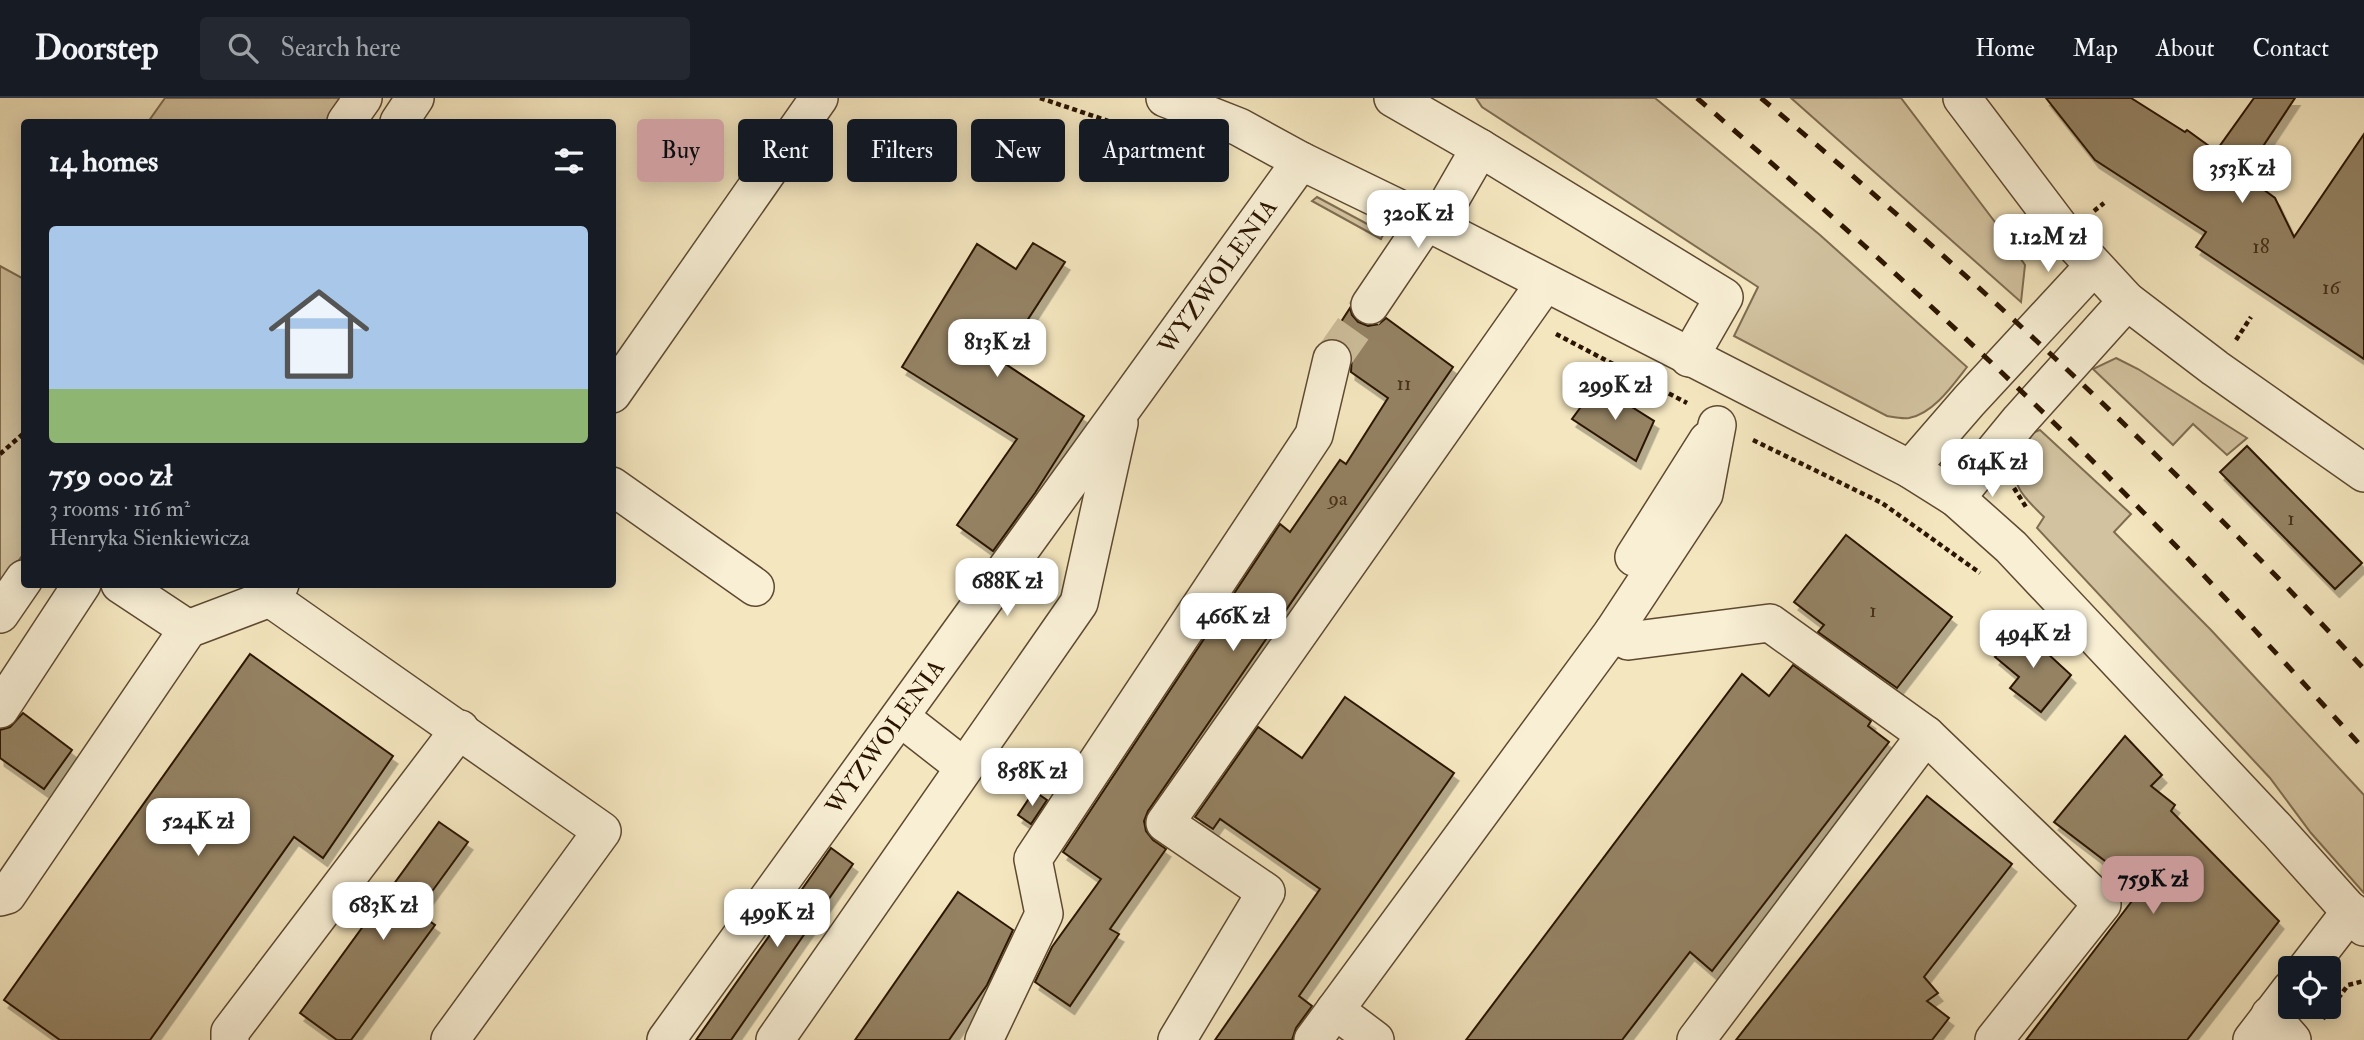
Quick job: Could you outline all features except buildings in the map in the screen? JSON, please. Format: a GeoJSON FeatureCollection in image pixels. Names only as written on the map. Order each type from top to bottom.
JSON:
{"type":"FeatureCollection","features":[{"type":"Feature","properties":{"kind":"street"},"geometry":{"type":"LineString","coordinates":[[348,119],[363,98]]}},
{"type":"Feature","properties":{"kind":"street"},"geometry":{"type":"LineString","coordinates":[[401,119],[415,98]]}},
{"type":"Feature","properties":{"kind":"street"},"geometry":{"type":"LineString","coordinates":[[616,388],[819,98]]}},
{"type":"Feature","properties":{"kind":"street"},"geometry":{"type":"LineString","coordinates":[[1167,98],[1239,127],[1301,161],[1910,468],[1956,498],[2011,547],[2357,919],[2319,956]]}},
{"type":"Feature","properties":{"kind":"street"},"geometry":{"type":"LineString","coordinates":[[1393,98],[1480,148],[1724,298],[1689,358]]}},
{"type":"Feature","properties":{"kind":"street"},"geometry":{"type":"LineString","coordinates":[[1962,98],[2064,233],[2127,301],[2215,368],[2364,473]]}},
{"type":"Feature","properties":{"kind":"street"},"geometry":{"type":"LineString","coordinates":[[1370,306],[1430,224],[1480,148]]}},
{"type":"Feature","properties":{"kind":"street","name":"WYZWOLENIA"},"geometry":{"type":"LineString","coordinates":[[666,1040],[1301,161]]}},
{"type":"Feature","properties":{"kind":"street"},"geometry":{"type":"LineString","coordinates":[[1910,468],[2093,267]]}},
{"type":"Feature","properties":{"kind":"street"},"geometry":{"type":"LineString","coordinates":[[1177,1040],[1266,892],[1165,823],[1545,283]]}},
{"type":"Feature","properties":{"kind":"street"},"geometry":{"type":"LineString","coordinates":[[1956,498],[2020,421],[2127,301]]}},
{"type":"Feature","properties":{"kind":"street"},"geometry":{"type":"LineString","coordinates":[[984,1040],[1044,914],[1033,859],[1314,435],[1332,359]]}},
{"type":"Feature","properties":{"kind":"street"},"geometry":{"type":"LineString","coordinates":[[1313,1040],[1613,632],[1704,494],[1717,425],[1739,383]]}},
{"type":"Feature","properties":{"kind":"street"},"geometry":{"type":"LineString","coordinates":[[775,1040],[1079,603],[1122,408]]}},
{"type":"Feature","properties":{"kind":"street"},"geometry":{"type":"LineString","coordinates":[[616,489],[755,587]]}},
{"type":"Feature","properties":{"kind":"street"},"geometry":{"type":"LineString","coordinates":[[0,614],[21,583]]}},
{"type":"Feature","properties":{"kind":"street"},"geometry":{"type":"LineString","coordinates":[[0,709],[79,588]]}},
{"type":"Feature","properties":{"kind":"street"},"geometry":{"type":"LineString","coordinates":[[126,588],[188,629]]}},
{"type":"Feature","properties":{"kind":"street"},"geometry":{"type":"LineString","coordinates":[[0,897],[7,895],[188,629],[275,591],[602,831],[450,1040]]}},
{"type":"Feature","properties":{"kind":"street"},"geometry":{"type":"LineString","coordinates":[[1613,632],[1628,641],[1770,623],[1926,735],[2102,904],[1994,1040]]}},
{"type":"Feature","properties":{"kind":"street"},"geometry":{"type":"LineString","coordinates":[[900,717],[964,767]]}},
{"type":"Feature","properties":{"kind":"street"},"geometry":{"type":"LineString","coordinates":[[230,1040],[230,1032],[460,729]]}},
{"type":"Feature","properties":{"kind":"street"},"geometry":{"type":"LineString","coordinates":[[1696,1040],[1926,735]]}},
{"type":"Feature","properties":{"kind":"street"},"geometry":{"type":"LineString","coordinates":[[1335,1010],[1375,1040]]}},
{"type":"Feature","properties":{"kind":"path"},"geometry":{"type":"LineString","coordinates":[[2091,213],[2104,203]]}},
{"type":"Feature","properties":{"kind":"path"},"geometry":{"type":"LineString","coordinates":[[2236,340],[2251,317]]}},
{"type":"Feature","properties":{"kind":"path"},"geometry":{"type":"LineString","coordinates":[[0,454],[21,436]]}},
{"type":"Feature","properties":{"kind":"path"},"geometry":{"type":"LineString","coordinates":[[2284,1023],[2348,985],[2364,981]]}},
{"type":"Feature","properties":{"kind":"shaded area"},"geometry":{"type":"Polygon","coordinates":[[[165,98],[354,98],[339,119],[150,119],[165,98]]]}},
{"type":"Feature","properties":{"kind":"shaded area"},"geometry":{"type":"Polygon","coordinates":[[[1476,98],[1655,98],[1820,235],[1967,367],[1942,398],[1926,411],[1909,418],[1898,418],[1887,416],[1734,336],[1758,287],[1482,107],[1476,98]]]}},
{"type":"Feature","properties":{"kind":"shaded area"},"geometry":{"type":"Polygon","coordinates":[[[1791,98],[1901,98],[2025,265],[2021,302],[1791,98]]]}},
{"type":"Feature","properties":{"kind":"shaded area"},"geometry":{"type":"Polygon","coordinates":[[[1317,197],[1384,233],[1381,239],[1312,201],[1317,197]]]}},
{"type":"Feature","properties":{"kind":"shaded area"},"geometry":{"type":"Polygon","coordinates":[[[0,266],[21,277],[21,557],[0,587],[0,266]]]}},
{"type":"Feature","properties":{"kind":"shaded area"},"geometry":{"type":"Polygon","coordinates":[[[2116,358],[2247,438],[2227,455],[2193,424],[2173,445],[2093,369],[2116,358]]]}},
{"type":"Feature","properties":{"kind":"shaded area"},"geometry":{"type":"Polygon","coordinates":[[[2040,430],[2131,514],[2114,532],[2211,630],[2364,795],[2364,893],[2311,833],[2270,778],[2037,528],[2044,517],[2023,495],[2016,478],[2020,460],[2032,433],[2040,430]]]}},
{"type":"Feature","properties":{"kind":"tunnel"},"geometry":{"type":"LineString","coordinates":[[1332,359],[1370,305]]}},
{"type":"Feature","properties":{"kind":"railway"},"geometry":{"type":"LineString","coordinates":[[1697,98],[1867,248],[2087,455],[2169,538],[2364,749]]}},
{"type":"Feature","properties":{"kind":"railway"},"geometry":{"type":"LineString","coordinates":[[1761,98],[1919,234],[2072,374],[2220,519],[2364,669]]}}]}
